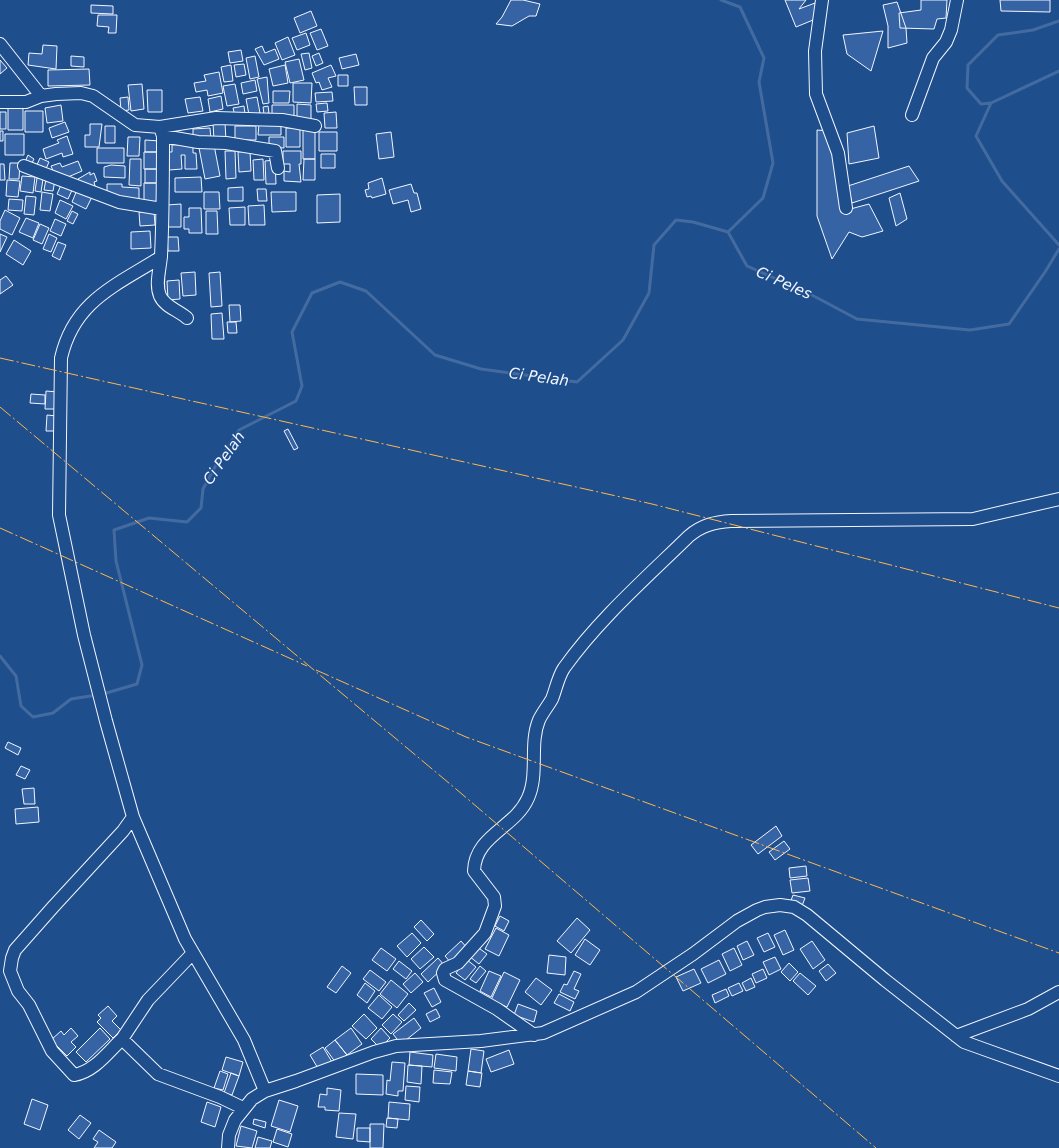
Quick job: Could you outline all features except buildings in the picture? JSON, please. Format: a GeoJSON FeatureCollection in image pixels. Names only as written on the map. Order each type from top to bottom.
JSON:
{"type":"FeatureCollection","features":[{"type":"Feature","properties":{"kind":"street"},"geometry":{"type":"LineString","coordinates":[[822,0],[815,51],[816,94],[838,154],[846,208]]}},
{"type":"Feature","properties":{"kind":"street"},"geometry":{"type":"LineString","coordinates":[[912,115],[933,58],[946,42],[957,0]]}},
{"type":"Feature","properties":{"kind":"street"},"geometry":{"type":"LineString","coordinates":[[0,44],[41,96]]}},
{"type":"Feature","properties":{"kind":"street"},"geometry":{"type":"LineString","coordinates":[[0,102],[26,102],[41,96],[69,94],[93,96],[135,126],[162,131],[198,142],[226,143],[275,151],[278,168]]}},
{"type":"Feature","properties":{"kind":"street"},"geometry":{"type":"LineString","coordinates":[[162,131],[216,118],[282,120],[315,126]]}},
{"type":"Feature","properties":{"kind":"street"},"geometry":{"type":"LineString","coordinates":[[162,131],[162,209],[161,257],[158,278],[159,294],[164,303],[180,312],[187,318]]}},
{"type":"Feature","properties":{"kind":"street"},"geometry":{"type":"LineString","coordinates":[[24,166],[119,202],[162,209]]}},
{"type":"Feature","properties":{"kind":"street"},"geometry":{"type":"LineString","coordinates":[[161,257],[89,304],[73,325],[65,339],[60,358],[59,515],[84,635],[97,688],[133,817],[185,939],[244,1040],[265,1090]]}},
{"type":"Feature","properties":{"kind":"street"},"geometry":{"type":"LineString","coordinates":[[534,1034],[497,1009],[445,980],[443,973],[445,969],[458,963],[485,933],[496,902],[494,897],[474,871],[476,855],[480,847],[518,813],[528,798],[532,782],[539,721],[551,700],[563,670],[599,625],[689,536],[699,528],[708,524],[731,521],[973,519],[1059,499]]}},
{"type":"Feature","properties":{"kind":"street"},"geometry":{"type":"LineString","coordinates":[[133,817],[123,831],[53,906],[15,950],[10,971],[18,991],[29,1005],[52,1051],[74,1075],[82,1074],[97,1064],[122,1039],[148,1000],[193,953]]}},
{"type":"Feature","properties":{"kind":"street"},"geometry":{"type":"LineString","coordinates":[[228,1148],[229,1135],[235,1120],[243,1108],[252,1099],[265,1090],[296,1081],[374,1052],[396,1046],[481,1041],[543,1033],[636,992],[693,954],[737,921],[765,907],[780,905],[794,907],[807,915],[964,1042],[1059,1076]]}},
{"type":"Feature","properties":{"kind":"street"},"geometry":{"type":"LineString","coordinates":[[956,1036],[1028,1009],[1059,992]]}},
{"type":"Feature","properties":{"kind":"street"},"geometry":{"type":"LineString","coordinates":[[122,1039],[158,1074],[243,1108]]}},
{"type":"Feature","properties":{"kind":"waterway","name":"Ci Peles"},"geometry":{"type":"LineString","coordinates":[[721,0],[740,7],[764,58],[759,82],[773,163],[763,198],[728,232],[747,266],[810,294],[857,319],[970,330],[1009,324],[1059,249]]}},
{"type":"Feature","properties":{"kind":"waterway"},"geometry":{"type":"LineString","coordinates":[[991,103],[981,104],[967,88],[968,65],[998,35],[1033,30],[1059,21]]}},
{"type":"Feature","properties":{"kind":"waterway","name":"Ci Peles"},"geometry":{"type":"LineString","coordinates":[[1059,71],[991,103],[976,136],[1002,181],[1059,245]]}},
{"type":"Feature","properties":{"kind":"waterway","name":"Ci Pelah"},"geometry":{"type":"LineString","coordinates":[[103,694],[137,684],[142,665],[116,561],[114,530],[149,518],[187,522],[201,508],[203,489],[216,465],[239,430],[296,401],[302,386],[292,332],[312,293],[340,282],[366,291],[435,355],[481,369],[577,382],[623,340],[649,293],[654,245],[676,220],[693,222],[728,232]]}},
{"type":"Feature","properties":{"kind":"waterway","name":"Ci Pelah"},"geometry":{"type":"LineString","coordinates":[[0,656],[16,676],[21,706],[33,717],[53,713],[71,699],[97,695]]}},
{"type":"Feature","properties":{"kind":"power"},"geometry":{"type":"LineString","coordinates":[[0,358],[652,504],[1059,608]]}},
{"type":"Feature","properties":{"kind":"power"},"geometry":{"type":"LineString","coordinates":[[0,407],[456,789],[876,1148]]}},
{"type":"Feature","properties":{"kind":"power"},"geometry":{"type":"LineString","coordinates":[[0,528],[307,666]]}},
{"type":"Feature","properties":{"kind":"power"},"geometry":{"type":"LineString","coordinates":[[316,670],[466,737],[1059,953]]}}]}
